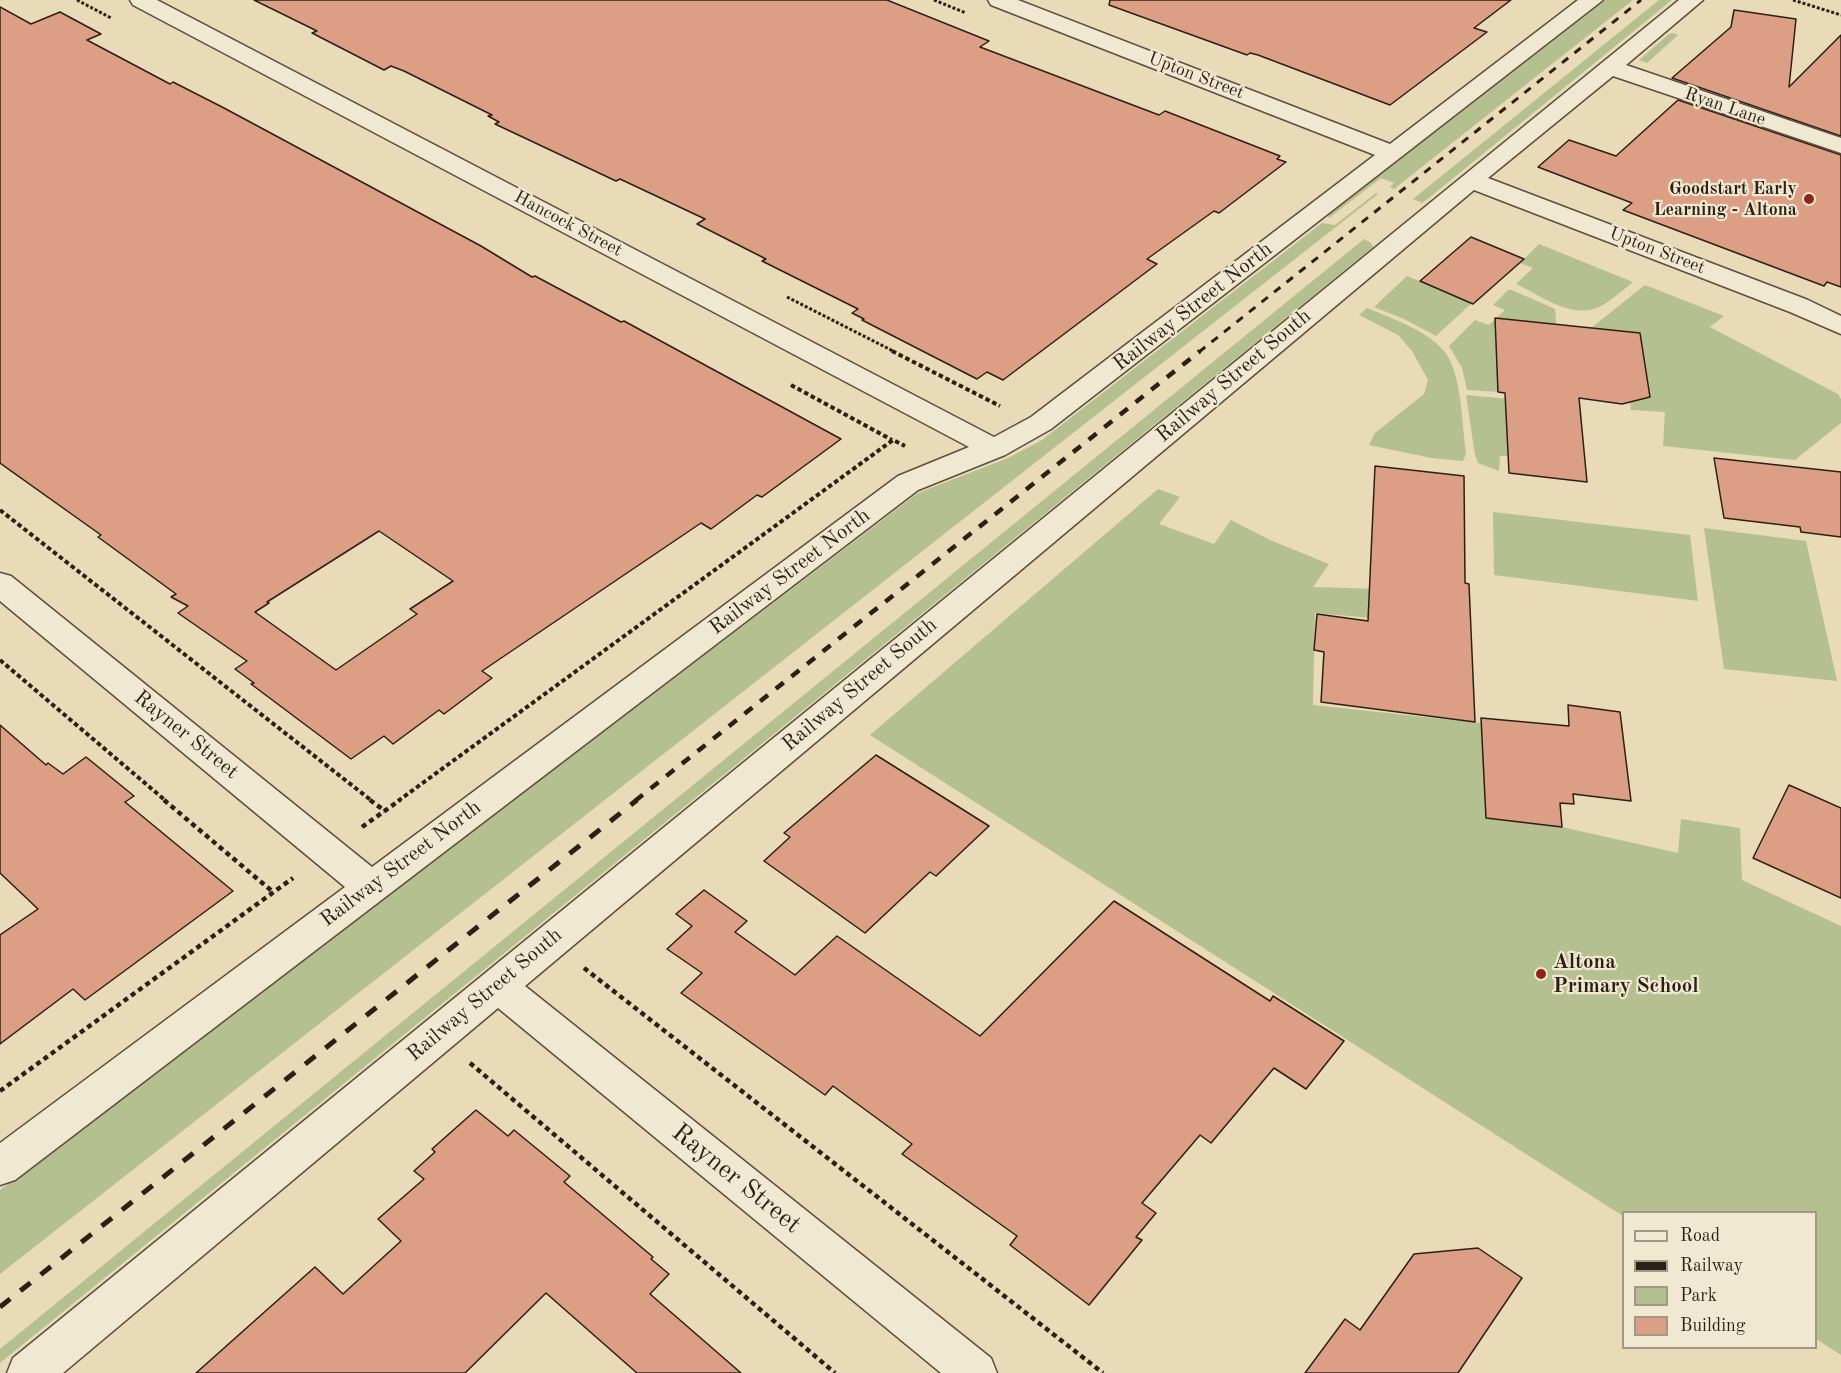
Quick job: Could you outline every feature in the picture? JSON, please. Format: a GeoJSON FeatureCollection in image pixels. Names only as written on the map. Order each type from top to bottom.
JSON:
{"type":"FeatureCollection","features":[{"type":"Feature","properties":{"kind":"street","name":"Hancock Street"},"geometry":{"type":"LineString","coordinates":[[141,0],[995,449]]}},
{"type":"Feature","properties":{"kind":"street","name":"Upton Street"},"geometry":{"type":"LineString","coordinates":[[999,0],[1392,153]]}},
{"type":"Feature","properties":{"kind":"street","name":"Railway Street North"},"geometry":{"type":"LineString","coordinates":[[0,1167],[908,483],[935,470],[995,449],[1041,423],[1592,0]]}},
{"type":"Feature","properties":{"kind":"street","name":"Railway Street South"},"geometry":{"type":"LineString","coordinates":[[29,1373],[1471,180],[1692,0]]}},
{"type":"Feature","properties":{"kind":"street","name":"Ryan Lane"},"geometry":{"type":"LineString","coordinates":[[1609,67],[1841,146]]}},
{"type":"Feature","properties":{"kind":"street","name":"Upton Street"},"geometry":{"type":"LineString","coordinates":[[1471,180],[1799,306],[1841,326]]}},
{"type":"Feature","properties":{"kind":"street","name":"Rayner Street"},"geometry":{"type":"LineString","coordinates":[[0,584],[371,887]]}},
{"type":"Feature","properties":{"kind":"street","name":"Rayner Street"},"geometry":{"type":"LineString","coordinates":[[497,985],[975,1373]]}},
{"type":"Feature","properties":{"kind":"path"},"geometry":{"type":"LineString","coordinates":[[1794,0],[1841,15]]}},
{"type":"Feature","properties":{"kind":"path"},"geometry":{"type":"LineString","coordinates":[[0,510],[385,811]]}},
{"type":"Feature","properties":{"kind":"path"},"geometry":{"type":"LineString","coordinates":[[0,660],[273,892]]}},
{"type":"Feature","properties":{"kind":"path"},"geometry":{"type":"LineString","coordinates":[[580,965],[1103,1373]]}},
{"type":"Feature","properties":{"kind":"path"},"geometry":{"type":"LineString","coordinates":[[466,1059],[835,1373]]}},
{"type":"Feature","properties":{"kind":"green space"},"geometry":{"type":"Polygon","coordinates":[[[1606,0],[1633,0],[1394,189],[1390,187],[1394,183],[1381,178],[1329,218],[1328,215],[1606,0]]]}},
{"type":"Feature","properties":{"kind":"green space"},"geometry":{"type":"Polygon","coordinates":[[[1659,0],[1672,0],[1430,197],[1422,203],[1413,199],[1659,0]]]}},
{"type":"Feature","properties":{"kind":"green space"},"geometry":{"type":"Polygon","coordinates":[[[1669,34],[1678,35],[1647,63],[1639,60],[1669,34]]]}},
{"type":"Feature","properties":{"kind":"green space"},"geometry":{"type":"Polygon","coordinates":[[[1376,193],[1378,194],[0,1274],[0,1190],[918,493],[1008,458],[1042,440],[1322,223],[1335,225],[1376,193]]]}},
{"type":"Feature","properties":{"kind":"green space"},"geometry":{"type":"Polygon","coordinates":[[[1364,239],[1373,247],[0,1363],[0,1349],[1364,239]]]}},
{"type":"Feature","properties":{"kind":"green space"},"geometry":{"type":"Polygon","coordinates":[[[1539,244],[1633,282],[1607,303],[1592,309],[1581,311],[1558,305],[1516,284],[1533,268],[1520,263],[1539,244]]]}},
{"type":"Feature","properties":{"kind":"green space"},"geometry":{"type":"Polygon","coordinates":[[[1407,276],[1472,303],[1436,336],[1404,319],[1374,307],[1407,276]]]}},
{"type":"Feature","properties":{"kind":"green space"},"geometry":{"type":"Polygon","coordinates":[[[1645,285],[1724,316],[1710,327],[1838,394],[1841,399],[1841,423],[1795,460],[1663,446],[1665,412],[1631,410],[1630,402],[1650,396],[1640,333],[1591,328],[1645,285]]]}},
{"type":"Feature","properties":{"kind":"green space"},"geometry":{"type":"Polygon","coordinates":[[[1508,290],[1555,309],[1557,334],[1495,328],[1498,392],[1467,390],[1462,368],[1449,346],[1475,320],[1489,325],[1505,310],[1493,305],[1508,290]]]}},
{"type":"Feature","properties":{"kind":"green space"},"geometry":{"type":"Polygon","coordinates":[[[1367,308],[1408,325],[1428,337],[1444,351],[1450,360],[1460,400],[1466,454],[1463,461],[1431,458],[1369,445],[1375,433],[1424,394],[1428,380],[1412,351],[1398,335],[1359,315],[1367,308]]]}},
{"type":"Feature","properties":{"kind":"green space"},"geometry":{"type":"Polygon","coordinates":[[[1466,395],[1544,402],[1509,456],[1500,456],[1499,471],[1478,463],[1466,395]]]}},
{"type":"Feature","properties":{"kind":"green space"},"geometry":{"type":"Polygon","coordinates":[[[1158,489],[1180,497],[1159,524],[1214,544],[1231,520],[1270,540],[1329,564],[1313,587],[1383,589],[1372,618],[1315,613],[1313,705],[1481,723],[1486,818],[1562,827],[1678,853],[1681,819],[1740,828],[1742,880],[1841,926],[1841,1355],[1817,1340],[1817,1211],[1622,1211],[1622,1215],[870,735],[1158,489]]]}},
{"type":"Feature","properties":{"kind":"green space"},"geometry":{"type":"Polygon","coordinates":[[[1493,512],[1690,535],[1698,601],[1494,575],[1493,512]]]}},
{"type":"Feature","properties":{"kind":"green space"},"geometry":{"type":"Polygon","coordinates":[[[1704,528],[1806,541],[1837,681],[1724,669],[1704,528]]]}},
{"type":"Feature","properties":{"kind":"building"},"geometry":{"type":"Polygon","coordinates":[[[254,0],[887,0],[989,41],[980,47],[1159,115],[1165,111],[1280,156],[1277,159],[1286,162],[1219,213],[1214,211],[1147,259],[1157,264],[1003,380],[987,372],[977,379],[862,320],[864,319],[852,313],[858,309],[762,261],[766,259],[697,224],[705,219],[620,179],[616,181],[495,124],[499,122],[488,116],[492,115],[404,71],[391,66],[384,70],[312,33],[317,31],[254,0]]]}},
{"type":"Feature","properties":{"kind":"building"},"geometry":{"type":"Polygon","coordinates":[[[1110,0],[1511,0],[1474,28],[1487,32],[1390,105],[1258,55],[1250,53],[1247,55],[1109,5],[1110,0]]]}},
{"type":"Feature","properties":{"kind":"building"},"geometry":{"type":"Polygon","coordinates":[[[0,7],[31,24],[60,12],[101,34],[87,40],[170,84],[173,82],[224,108],[481,246],[532,277],[535,276],[621,322],[624,321],[841,439],[762,497],[757,495],[711,529],[701,523],[482,671],[492,678],[444,714],[439,710],[393,744],[384,736],[351,759],[251,684],[254,683],[235,669],[247,661],[178,613],[188,606],[171,597],[176,594],[98,537],[101,535],[0,463],[0,7]],[[379,531],[267,602],[269,603],[255,612],[336,670],[417,614],[410,609],[453,581],[379,531]]]}},
{"type":"Feature","properties":{"kind":"building"},"geometry":{"type":"Polygon","coordinates":[[[1734,10],[1796,19],[1789,87],[1841,35],[1841,136],[1672,78],[1731,27],[1734,10]]]}},
{"type":"Feature","properties":{"kind":"building"},"geometry":{"type":"Polygon","coordinates":[[[1678,100],[1841,155],[1841,287],[1827,282],[1824,286],[1623,210],[1632,203],[1538,167],[1569,140],[1616,156],[1678,100]]]}},
{"type":"Feature","properties":{"kind":"building"},"geometry":{"type":"Polygon","coordinates":[[[1471,237],[1524,259],[1473,304],[1420,281],[1471,237]]]}},
{"type":"Feature","properties":{"kind":"building"},"geometry":{"type":"Polygon","coordinates":[[[1495,318],[1640,333],[1650,397],[1622,404],[1579,398],[1587,482],[1509,473],[1505,393],[1498,392],[1495,318]]]}},
{"type":"Feature","properties":{"kind":"building"},"geometry":{"type":"Polygon","coordinates":[[[1714,458],[1841,472],[1841,537],[1801,532],[1800,527],[1724,518],[1714,458]]]}},
{"type":"Feature","properties":{"kind":"building"},"geometry":{"type":"Polygon","coordinates":[[[1375,466],[1464,476],[1465,583],[1469,584],[1475,722],[1321,702],[1324,652],[1314,650],[1317,614],[1368,621],[1375,466]]]}},
{"type":"Feature","properties":{"kind":"building"},"geometry":{"type":"Polygon","coordinates":[[[1568,705],[1620,712],[1631,801],[1573,794],[1574,804],[1560,803],[1562,827],[1486,818],[1481,718],[1569,726],[1568,705]]]}},
{"type":"Feature","properties":{"kind":"building"},"geometry":{"type":"Polygon","coordinates":[[[0,725],[46,765],[48,763],[63,774],[86,757],[134,796],[125,802],[233,891],[85,1000],[73,989],[0,1044],[0,935],[38,909],[0,873],[0,725]]]}},
{"type":"Feature","properties":{"kind":"building"},"geometry":{"type":"Polygon","coordinates":[[[876,755],[989,826],[936,876],[930,872],[865,933],[764,861],[790,837],[784,833],[876,755]]]}},
{"type":"Feature","properties":{"kind":"building"},"geometry":{"type":"Polygon","coordinates":[[[1789,785],[1841,808],[1841,898],[1753,858],[1789,785]]]}},
{"type":"Feature","properties":{"kind":"building"},"geometry":{"type":"Polygon","coordinates":[[[704,890],[747,921],[735,932],[795,975],[837,936],[980,1036],[1114,901],[1270,1001],[1273,996],[1344,1041],[1306,1089],[1274,1068],[1211,1143],[1200,1135],[1142,1203],[1156,1213],[1136,1237],[1142,1240],[1089,1305],[1010,1245],[1017,1236],[902,1154],[912,1144],[833,1086],[825,1095],[681,993],[702,973],[667,949],[692,926],[676,914],[704,890]]]}},
{"type":"Feature","properties":{"kind":"building"},"geometry":{"type":"Polygon","coordinates":[[[476,1110],[508,1136],[514,1130],[570,1176],[564,1182],[653,1257],[651,1259],[669,1274],[650,1294],[741,1373],[637,1373],[546,1293],[465,1373],[196,1373],[315,1267],[343,1294],[401,1241],[378,1219],[424,1179],[414,1171],[435,1152],[432,1149],[476,1110]]]}},
{"type":"Feature","properties":{"kind":"building"},"geometry":{"type":"Polygon","coordinates":[[[1478,1248],[1522,1278],[1458,1373],[1305,1373],[1345,1319],[1360,1330],[1414,1254],[1478,1248]]]}},
{"type":"Feature","properties":{"kind":"railway"},"geometry":{"type":"LineString","coordinates":[[1199,352],[1641,0]]}},
{"type":"Feature","properties":{"kind":"railway"},"geometry":{"type":"LineString","coordinates":[[635,801],[1200,351]]}},
{"type":"Feature","properties":{"kind":"railway"},"geometry":{"type":"LineString","coordinates":[[0,1307],[637,800]]}},
{"type":"Feature","properties":{"kind":"place","name":"Goodstart Early Learning - Altona"},"geometry":{"type":"Point","coordinates":[1809,199]}},
{"type":"Feature","properties":{"kind":"place","name":"Altona Primary School"},"geometry":{"type":"Point","coordinates":[1541,974]}}]}
